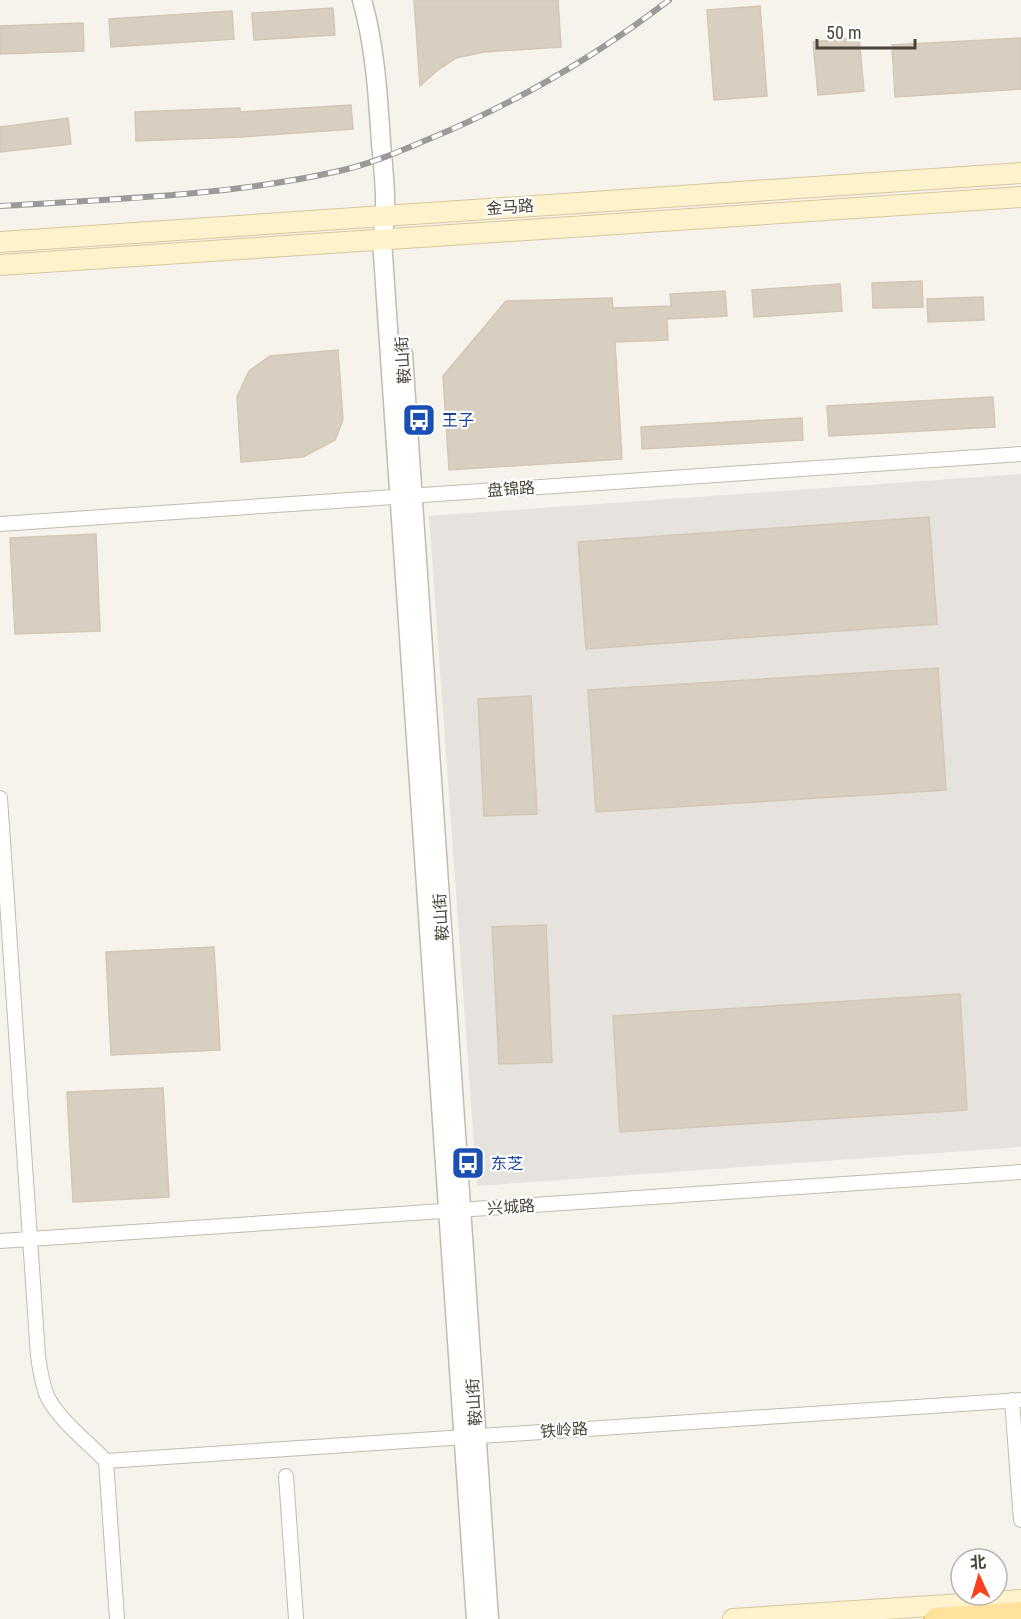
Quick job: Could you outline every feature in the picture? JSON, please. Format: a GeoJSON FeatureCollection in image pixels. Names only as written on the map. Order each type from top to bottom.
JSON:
{"type":"FeatureCollection","features":[{"type":"Feature","properties":{"kind":"main road","name":"金马路"},"geometry":{"type":"LineString","coordinates":[[0,242],[1021,173]]}},
{"type":"Feature","properties":{"kind":"main road","name":"金马路"},"geometry":{"type":"LineString","coordinates":[[0,265],[1021,197]]}},
{"type":"Feature","properties":{"kind":"main road"},"geometry":{"type":"LineString","coordinates":[[733,1619],[1021,1600]]}},
{"type":"Feature","properties":{"kind":"main road"},"geometry":{"type":"LineString","coordinates":[[936,1619],[1021,1613]]}},
{"type":"Feature","properties":{"kind":"street","name":"鞍山街"},"geometry":{"type":"LineString","coordinates":[[362,0],[378,90],[470,1437],[489,1619]]}},
{"type":"Feature","properties":{"kind":"street","name":"盘锦路"},"geometry":{"type":"LineString","coordinates":[[0,524],[1021,454]]}},
{"type":"Feature","properties":{"kind":"street"},"geometry":{"type":"LineString","coordinates":[[0,798],[41,1378],[48,1398],[106,1461],[117,1619]]}},
{"type":"Feature","properties":{"kind":"street","name":"兴城路"},"geometry":{"type":"LineString","coordinates":[[0,1241],[1021,1172]]}},
{"type":"Feature","properties":{"kind":"street"},"geometry":{"type":"LineString","coordinates":[[1017,1400],[1021,1520]]}},
{"type":"Feature","properties":{"kind":"street","name":"铁岭路"},"geometry":{"type":"LineString","coordinates":[[106,1461],[1017,1400]]}},
{"type":"Feature","properties":{"kind":"street","name":"鞍山街"},"geometry":{"type":"LineString","coordinates":[[470,1437],[476,1619]]}},
{"type":"Feature","properties":{"kind":"street"},"geometry":{"type":"LineString","coordinates":[[286,1476],[296,1619]]}},
{"type":"Feature","properties":{"kind":"shaded area"},"geometry":{"type":"Polygon","coordinates":[[[1021,474],[1021,1147],[477,1186],[429,516],[1021,474]]]}},
{"type":"Feature","properties":{"kind":"building"},"geometry":{"type":"Polygon","coordinates":[[[414,0],[558,0],[561,47],[484,52],[456,58],[420,86],[414,0]]]}},
{"type":"Feature","properties":{"kind":"building"},"geometry":{"type":"Polygon","coordinates":[[[760,6],[767,96],[714,100],[707,10],[760,6]]]}},
{"type":"Feature","properties":{"kind":"building"},"geometry":{"type":"Polygon","coordinates":[[[333,8],[335,35],[254,40],[252,13],[333,8]]]}},
{"type":"Feature","properties":{"kind":"building"},"geometry":{"type":"Polygon","coordinates":[[[232,11],[234,39],[111,47],[109,19],[232,11]]]}},
{"type":"Feature","properties":{"kind":"building"},"geometry":{"type":"Polygon","coordinates":[[[83,23],[84,51],[0,54],[0,26],[83,23]]]}},
{"type":"Feature","properties":{"kind":"building"},"geometry":{"type":"Polygon","coordinates":[[[859,37],[864,91],[818,95],[813,42],[859,37]]]}},
{"type":"Feature","properties":{"kind":"building"},"geometry":{"type":"Polygon","coordinates":[[[1021,38],[1021,89],[895,97],[892,45],[1021,38]]]}},
{"type":"Feature","properties":{"kind":"building"},"geometry":{"type":"Polygon","coordinates":[[[351,105],[353,129],[241,137],[136,141],[135,112],[240,108],[240,112],[351,105]]]}},
{"type":"Feature","properties":{"kind":"building"},"geometry":{"type":"Polygon","coordinates":[[[68,118],[71,144],[0,152],[0,127],[68,118]]]}},
{"type":"Feature","properties":{"kind":"building"},"geometry":{"type":"Polygon","coordinates":[[[922,281],[923,307],[873,308],[872,283],[922,281]]]}},
{"type":"Feature","properties":{"kind":"building"},"geometry":{"type":"Polygon","coordinates":[[[840,284],[842,311],[754,317],[752,290],[840,284]]]}},
{"type":"Feature","properties":{"kind":"building"},"geometry":{"type":"Polygon","coordinates":[[[725,291],[727,316],[667,319],[668,340],[615,342],[622,459],[449,470],[443,376],[506,301],[612,298],[613,308],[671,306],[670,294],[725,291]]]}},
{"type":"Feature","properties":{"kind":"building"},"geometry":{"type":"Polygon","coordinates":[[[983,297],[984,320],[928,322],[927,299],[983,297]]]}},
{"type":"Feature","properties":{"kind":"building"},"geometry":{"type":"Polygon","coordinates":[[[338,350],[343,420],[335,440],[303,457],[241,462],[237,397],[249,371],[270,356],[338,350]]]}},
{"type":"Feature","properties":{"kind":"building"},"geometry":{"type":"Polygon","coordinates":[[[993,397],[995,427],[829,436],[827,406],[993,397]]]}},
{"type":"Feature","properties":{"kind":"building"},"geometry":{"type":"Polygon","coordinates":[[[802,418],[803,440],[642,449],[641,427],[802,418]]]}},
{"type":"Feature","properties":{"kind":"building"},"geometry":{"type":"Polygon","coordinates":[[[929,517],[937,624],[586,649],[578,542],[929,517]]]}},
{"type":"Feature","properties":{"kind":"building"},"geometry":{"type":"Polygon","coordinates":[[[96,534],[100,631],[15,634],[10,538],[96,534]]]}},
{"type":"Feature","properties":{"kind":"building"},"geometry":{"type":"Polygon","coordinates":[[[938,668],[946,790],[596,812],[588,690],[938,668]]]}},
{"type":"Feature","properties":{"kind":"building"},"geometry":{"type":"Polygon","coordinates":[[[531,696],[537,814],[484,816],[478,699],[531,696]]]}},
{"type":"Feature","properties":{"kind":"building"},"geometry":{"type":"Polygon","coordinates":[[[546,925],[552,1062],[499,1064],[492,927],[546,925]]]}},
{"type":"Feature","properties":{"kind":"building"},"geometry":{"type":"Polygon","coordinates":[[[214,947],[220,1050],[111,1055],[106,952],[214,947]]]}},
{"type":"Feature","properties":{"kind":"building"},"geometry":{"type":"Polygon","coordinates":[[[960,994],[967,1110],[620,1132],[613,1016],[960,994]]]}},
{"type":"Feature","properties":{"kind":"building"},"geometry":{"type":"Polygon","coordinates":[[[163,1088],[169,1197],[73,1202],[67,1092],[163,1088]]]}},
{"type":"Feature","properties":{"kind":"railway"},"geometry":{"type":"LineString","coordinates":[[0,206],[213,191],[297,179],[362,165],[461,125],[524,94],[613,41],[669,0]]}},
{"type":"Feature","properties":{"kind":"place","name":"王子"},"geometry":{"type":"Point","coordinates":[419,420]}},
{"type":"Feature","properties":{"kind":"place","name":"东芝"},"geometry":{"type":"Point","coordinates":[468,1163]}}]}
